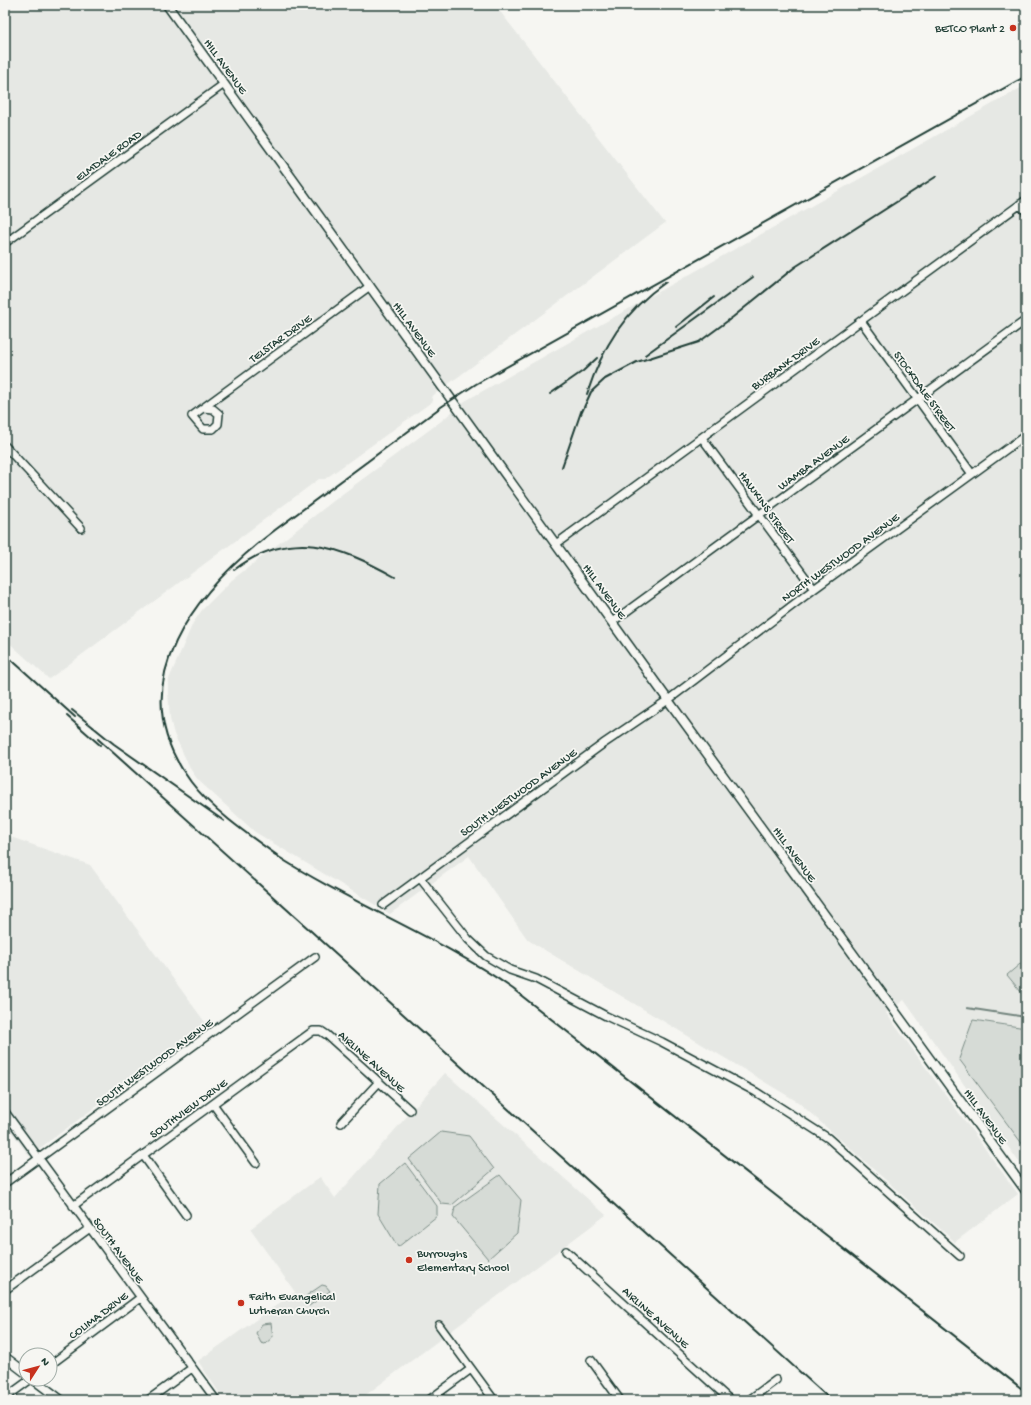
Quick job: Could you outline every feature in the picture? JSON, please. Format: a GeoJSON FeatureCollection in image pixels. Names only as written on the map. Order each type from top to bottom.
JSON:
{"type":"FeatureCollection","features":[{"type":"Feature","properties":{"kind":"main road","name":"HILL AVENUE"},"geometry":{"type":"LineString","coordinates":[[167,5],[668,700],[1026,1191]]}},
{"type":"Feature","properties":{"kind":"main road"},"geometry":{"type":"LineString","coordinates":[[5,1357],[18,1367]]}},
{"type":"Feature","properties":{"kind":"main road"},"geometry":{"type":"LineString","coordinates":[[43,1387],[61,1400]]}},
{"type":"Feature","properties":{"kind":"street","name":"ELMDALE ROAD"},"geometry":{"type":"LineString","coordinates":[[5,243],[224,84]]}},
{"type":"Feature","properties":{"kind":"street"},"geometry":{"type":"LineString","coordinates":[[1023,202],[1026,212]]}},
{"type":"Feature","properties":{"kind":"street","name":"BURBANK DRIVE"},"geometry":{"type":"LineString","coordinates":[[556,544],[1023,202]]}},
{"type":"Feature","properties":{"kind":"street","name":"TELSTAR DRIVE"},"geometry":{"type":"LineString","coordinates":[[204,408],[370,286]]}},
{"type":"Feature","properties":{"kind":"street","name":"WAMBA AVENUE"},"geometry":{"type":"LineString","coordinates":[[612,622],[1026,320]]}},
{"type":"Feature","properties":{"kind":"street","name":"STOCKDALE STREET"},"geometry":{"type":"LineString","coordinates":[[861,321],[972,474]]}},
{"type":"Feature","properties":{"kind":"street","name":"NORTH WESTWOOD AVENUE"},"geometry":{"type":"LineString","coordinates":[[668,700],[814,589],[1026,435]]}},
{"type":"Feature","properties":{"kind":"street","name":"HAWKINS STREET"},"geometry":{"type":"LineString","coordinates":[[702,438],[814,589]]}},
{"type":"Feature","properties":{"kind":"street"},"geometry":{"type":"LineString","coordinates":[[5,446],[81,528]]}},
{"type":"Feature","properties":{"kind":"street","name":"SOUTH WESTWOOD AVENUE"},"geometry":{"type":"LineString","coordinates":[[383,905],[603,744],[668,700]]}},
{"type":"Feature","properties":{"kind":"street"},"geometry":{"type":"LineString","coordinates":[[420,878],[468,939],[486,956],[510,970],[536,979],[606,1016],[662,1042],[763,1096],[828,1138],[960,1256]]}},
{"type":"Feature","properties":{"kind":"street","name":"SOUTH WESTWOOD AVENUE"},"geometry":{"type":"LineString","coordinates":[[5,1183],[315,957]]}},
{"type":"Feature","properties":{"kind":"street","name":"AIRLINE AVENUE"},"geometry":{"type":"LineString","coordinates":[[317,1031],[327,1035],[410,1110]]}},
{"type":"Feature","properties":{"kind":"street","name":"SOUTHVIEW DRIVE"},"geometry":{"type":"LineString","coordinates":[[73,1206],[309,1033],[317,1031]]}},
{"type":"Feature","properties":{"kind":"street"},"geometry":{"type":"LineString","coordinates":[[341,1123],[378,1082]]}},
{"type":"Feature","properties":{"kind":"street"},"geometry":{"type":"LineString","coordinates":[[213,1104],[256,1163]]}},
{"type":"Feature","properties":{"kind":"street","name":"SOUTH AVENUE"},"geometry":{"type":"LineString","coordinates":[[5,1112],[216,1400]]}},
{"type":"Feature","properties":{"kind":"street"},"geometry":{"type":"LineString","coordinates":[[143,1155],[186,1215]]}},
{"type":"Feature","properties":{"kind":"street"},"geometry":{"type":"LineString","coordinates":[[5,1290],[90,1228]]}},
{"type":"Feature","properties":{"kind":"street","name":"AIRLINE AVENUE"},"geometry":{"type":"LineString","coordinates":[[566,1251],[730,1400]]}},
{"type":"Feature","properties":{"kind":"street","name":"COLIMA DRIVE"},"geometry":{"type":"LineString","coordinates":[[58,1359],[140,1298]]}},
{"type":"Feature","properties":{"kind":"street"},"geometry":{"type":"LineString","coordinates":[[439,1325],[494,1400]]}},
{"type":"Feature","properties":{"kind":"street"},"geometry":{"type":"LineString","coordinates":[[591,1360],[620,1400]]}},
{"type":"Feature","properties":{"kind":"street"},"geometry":{"type":"LineString","coordinates":[[148,1400],[192,1368]]}},
{"type":"Feature","properties":{"kind":"street"},"geometry":{"type":"LineString","coordinates":[[429,1400],[471,1369]]}},
{"type":"Feature","properties":{"kind":"street"},"geometry":{"type":"LineString","coordinates":[[749,1400],[776,1380]]}},
{"type":"Feature","properties":{"kind":"street"},"geometry":{"type":"LineString","coordinates":[[5,1398],[21,1387]]}},
{"type":"Feature","properties":{"kind":"shaded area"},"geometry":{"type":"Polygon","coordinates":[[[5,5],[495,5],[665,223],[431,397],[433,401],[325,479],[319,479],[49,679],[5,639],[5,5]]]}},
{"type":"Feature","properties":{"kind":"shaded area"},"geometry":{"type":"Polygon","coordinates":[[[1026,85],[1026,1172],[904,1000],[886,1013],[1018,1194],[955,1242],[798,1102],[528,940],[469,856],[390,914],[255,832],[198,780],[191,770],[174,734],[170,719],[168,691],[169,679],[193,623],[202,610],[232,580],[345,492],[440,422],[465,401],[1026,85]]]}},
{"type":"Feature","properties":{"kind":"shaded area"},"geometry":{"type":"Polygon","coordinates":[[[5,835],[90,865],[207,1025],[29,1156],[5,1123],[5,835]]]}},
{"type":"Feature","properties":{"kind":"shaded area"},"geometry":{"type":"Polygon","coordinates":[[[1026,959],[1026,998],[1007,975],[1026,959]]]}},
{"type":"Feature","properties":{"kind":"shaded area"},"geometry":{"type":"Polygon","coordinates":[[[973,1020],[1026,1028],[1026,1149],[959,1059],[973,1020]]]}},
{"type":"Feature","properties":{"kind":"shaded area","name":"Burroughs Elementary School"},"geometry":{"type":"Polygon","coordinates":[[[445,1073],[606,1215],[359,1400],[224,1400],[198,1361],[295,1292],[250,1229],[320,1177],[335,1198],[445,1073]]]}},
{"type":"Feature","properties":{"kind":"shaded area"},"geometry":{"type":"Polygon","coordinates":[[[441,1132],[469,1136],[494,1169],[452,1205],[442,1204],[409,1159],[441,1132]]]}},
{"type":"Feature","properties":{"kind":"shaded area"},"geometry":{"type":"Polygon","coordinates":[[[405,1163],[437,1206],[437,1216],[398,1247],[378,1214],[380,1184],[405,1163]]]}},
{"type":"Feature","properties":{"kind":"shaded area"},"geometry":{"type":"Polygon","coordinates":[[[500,1175],[521,1200],[517,1233],[488,1259],[453,1217],[455,1207],[500,1175]]]}},
{"type":"Feature","properties":{"kind":"shaded area"},"geometry":{"type":"Polygon","coordinates":[[[322,1285],[326,1286],[330,1291],[309,1306],[305,1299],[306,1296],[322,1285]]]}},
{"type":"Feature","properties":{"kind":"shaded area"},"geometry":{"type":"Polygon","coordinates":[[[271,1323],[273,1337],[265,1344],[261,1343],[256,1333],[262,1324],[271,1323]]]}},
{"type":"Feature","properties":{"kind":"waterway"},"geometry":{"type":"LineString","coordinates":[[967,1008],[1026,1017]]}},
{"type":"Feature","properties":{"kind":"railway"},"geometry":{"type":"LineString","coordinates":[[278,856],[243,831],[220,812],[191,782],[170,745],[162,710],[164,675],[176,641],[195,610],[219,580],[246,554],[275,530],[441,407],[476,384],[1026,76]]}},
{"type":"Feature","properties":{"kind":"railway"},"geometry":{"type":"LineString","coordinates":[[581,414],[591,392],[605,379],[637,362],[699,342],[733,317],[795,267],[937,176]]}},
{"type":"Feature","properties":{"kind":"railway"},"geometry":{"type":"LineString","coordinates":[[645,355],[753,277]]}},
{"type":"Feature","properties":{"kind":"railway"},"geometry":{"type":"LineString","coordinates":[[587,394],[600,361],[617,331],[638,305],[666,282]]}},
{"type":"Feature","properties":{"kind":"railway"},"geometry":{"type":"LineString","coordinates":[[676,327],[714,297]]}},
{"type":"Feature","properties":{"kind":"railway"},"geometry":{"type":"LineString","coordinates":[[550,394],[583,371],[597,358]]}},
{"type":"Feature","properties":{"kind":"railway"},"geometry":{"type":"LineString","coordinates":[[562,467],[582,409]]}},
{"type":"Feature","properties":{"kind":"railway"},"geometry":{"type":"LineString","coordinates":[[234,570],[255,557],[275,549],[295,545],[315,546],[334,550],[354,557],[395,577]]}},
{"type":"Feature","properties":{"kind":"railway"},"geometry":{"type":"LineString","coordinates":[[5,654],[75,717]]}},
{"type":"Feature","properties":{"kind":"railway"},"geometry":{"type":"LineString","coordinates":[[72,710],[114,744],[224,821]]}},
{"type":"Feature","properties":{"kind":"railway"},"geometry":{"type":"LineString","coordinates":[[67,716],[100,745]]}},
{"type":"Feature","properties":{"kind":"railway"},"geometry":{"type":"LineString","coordinates":[[98,739],[831,1400]]}},
{"type":"Feature","properties":{"kind":"railway"},"geometry":{"type":"LineString","coordinates":[[274,854],[333,889],[425,936],[484,970],[513,989],[1026,1392]]}},
{"type":"Feature","properties":{"kind":"place","name":"BETCO Plant 2"},"geometry":{"type":"Point","coordinates":[1013,28]}},
{"type":"Feature","properties":{"kind":"place","name":"Burroughs Elementary School"},"geometry":{"type":"Point","coordinates":[409,1260]}},
{"type":"Feature","properties":{"kind":"place","name":"Faith Evangelical Lutheran Church"},"geometry":{"type":"Point","coordinates":[241,1303]}}]}
